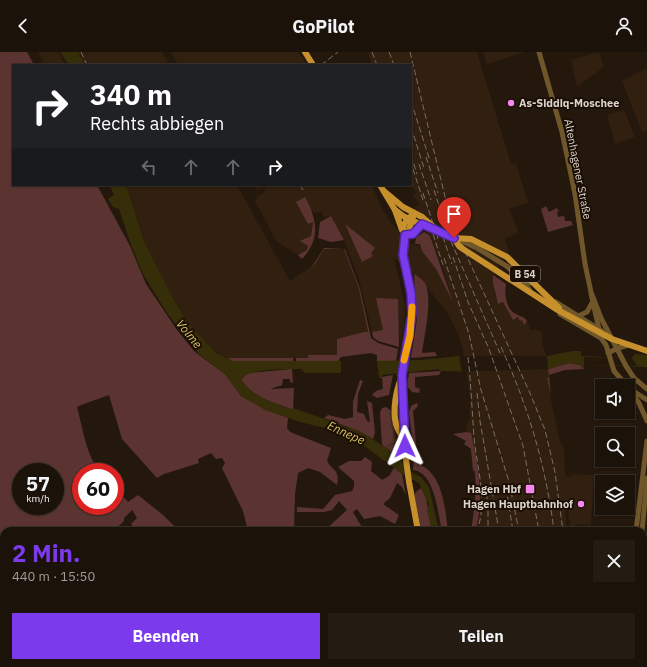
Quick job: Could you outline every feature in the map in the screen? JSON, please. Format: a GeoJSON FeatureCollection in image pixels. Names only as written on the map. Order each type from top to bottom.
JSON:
{"type":"FeatureCollection","features":[{"type":"Feature","properties":{"kind":"main road"},"geometry":{"type":"LineString","coordinates":[[305,52],[312,64]]}},
{"type":"Feature","properties":{"kind":"main road","name":"B 54"},"geometry":{"type":"LineString","coordinates":[[382,188],[395,210],[410,219],[454,238],[471,239],[507,257],[561,310]]}},
{"type":"Feature","properties":{"kind":"main road","name":"B 54"},"geometry":{"type":"LineString","coordinates":[[382,188],[436,229]]}},
{"type":"Feature","properties":{"kind":"main road"},"geometry":{"type":"LineString","coordinates":[[395,210],[405,235]]}},
{"type":"Feature","properties":{"kind":"main road"},"geometry":{"type":"LineString","coordinates":[[414,213],[410,219],[404,223],[405,235],[403,255],[411,293],[412,314],[410,336],[402,375],[405,432],[403,437],[417,527]]}},
{"type":"Feature","properties":{"kind":"main road"},"geometry":{"type":"LineString","coordinates":[[405,235],[413,234],[423,225]]}},
{"type":"Feature","properties":{"kind":"main road","name":"B 54"},"geometry":{"type":"LineString","coordinates":[[454,238],[459,246],[547,303],[612,339],[647,351]]}},
{"type":"Feature","properties":{"kind":"street","name":"Altenhagener Straße"},"geometry":{"type":"LineString","coordinates":[[539,52],[562,132],[575,194],[592,302],[601,338],[614,371],[621,379]]}},
{"type":"Feature","properties":{"kind":"street"},"geometry":{"type":"LineString","coordinates":[[454,238],[477,248],[508,267],[536,288],[611,336],[629,345],[647,347]]}},
{"type":"Feature","properties":{"kind":"street"},"geometry":{"type":"LineString","coordinates":[[508,267],[552,310],[601,338]]}},
{"type":"Feature","properties":{"kind":"street","name":"Altenhagener Straße"},"geometry":{"type":"LineString","coordinates":[[591,292],[626,366],[634,378],[647,389]]}},
{"type":"Feature","properties":{"kind":"street"},"geometry":{"type":"LineString","coordinates":[[578,316],[587,312],[592,302]]}},
{"type":"Feature","properties":{"kind":"street"},"geometry":{"type":"LineString","coordinates":[[608,353],[629,345]]}},
{"type":"Feature","properties":{"kind":"street"},"geometry":{"type":"LineString","coordinates":[[635,392],[647,400]]}},
{"type":"Feature","properties":{"kind":"street"},"geometry":{"type":"LineString","coordinates":[[635,397],[646,417]]}},
{"type":"Feature","properties":{"kind":"street"},"geometry":{"type":"LineString","coordinates":[[636,527],[647,441]]}},
{"type":"Feature","properties":{"kind":"street"},"geometry":{"type":"LineString","coordinates":[[642,527],[647,478]]}},
{"type":"Feature","properties":{"kind":"shaded area"},"geometry":{"type":"Polygon","coordinates":[[[0,52],[27,52],[33,64],[12,64],[12,186],[98,186],[130,246],[146,284],[177,330],[195,352],[225,374],[241,396],[288,418],[287,428],[290,432],[331,448],[327,461],[338,476],[337,485],[320,472],[308,468],[298,473],[295,494],[294,527],[247,527],[243,511],[222,468],[225,463],[222,458],[216,459],[211,453],[198,459],[199,463],[164,474],[157,478],[122,439],[109,395],[77,407],[88,450],[94,463],[72,463],[72,515],[124,515],[124,497],[128,502],[138,495],[163,515],[175,527],[134,527],[131,524],[137,518],[132,510],[124,518],[124,521],[117,527],[0,527],[0,52]]]}},
{"type":"Feature","properties":{"kind":"shaded area"},"geometry":{"type":"Polygon","coordinates":[[[38,52],[59,52],[65,64],[44,64],[38,52]]]}},
{"type":"Feature","properties":{"kind":"shaded area"},"geometry":{"type":"Polygon","coordinates":[[[78,52],[162,52],[169,64],[84,64],[78,52]]]}},
{"type":"Feature","properties":{"kind":"shaded area"},"geometry":{"type":"Polygon","coordinates":[[[171,52],[298,52],[306,64],[177,64],[171,52]]]}},
{"type":"Feature","properties":{"kind":"shaded area"},"geometry":{"type":"Polygon","coordinates":[[[368,52],[477,52],[511,164],[516,163],[528,203],[509,209],[519,233],[505,238],[509,252],[493,275],[495,294],[498,304],[503,302],[506,304],[513,320],[518,317],[524,324],[527,321],[531,331],[534,329],[542,332],[542,344],[547,356],[549,377],[547,378],[550,395],[560,442],[564,448],[565,474],[568,477],[571,477],[572,474],[594,475],[591,525],[576,524],[575,526],[570,527],[567,502],[565,502],[567,527],[472,527],[476,494],[471,433],[467,432],[466,427],[470,418],[470,396],[463,349],[458,334],[447,312],[421,280],[394,258],[405,305],[404,327],[400,343],[397,299],[383,330],[372,332],[359,279],[344,240],[331,216],[324,217],[321,212],[313,213],[312,210],[308,224],[313,222],[311,236],[301,241],[308,246],[308,250],[298,255],[277,242],[255,201],[258,196],[264,193],[265,188],[256,190],[254,186],[372,186],[379,203],[391,223],[413,245],[420,245],[422,251],[436,269],[452,299],[444,271],[430,236],[427,235],[420,213],[413,209],[419,204],[413,195],[416,193],[412,183],[412,64],[372,64],[368,52]]]}},
{"type":"Feature","properties":{"kind":"shaded area"},"geometry":{"type":"Polygon","coordinates":[[[483,52],[525,52],[487,64],[483,52]]]}},
{"type":"Feature","properties":{"kind":"shaded area"},"geometry":{"type":"Polygon","coordinates":[[[599,52],[604,67],[577,87],[571,60],[599,52]]]}},
{"type":"Feature","properties":{"kind":"shaded area"},"geometry":{"type":"Polygon","coordinates":[[[647,68],[647,131],[642,132],[622,81],[647,68]]]}},
{"type":"Feature","properties":{"kind":"shaded area"},"geometry":{"type":"Polygon","coordinates":[[[624,110],[635,137],[615,144],[607,115],[624,110]]]}},
{"type":"Feature","properties":{"kind":"shaded area"},"geometry":{"type":"Polygon","coordinates":[[[126,186],[238,186],[290,281],[315,264],[324,249],[344,249],[359,289],[368,333],[337,339],[338,355],[309,355],[308,358],[227,358],[216,353],[187,322],[144,241],[126,186]]]}},
{"type":"Feature","properties":{"kind":"shaded area"},"geometry":{"type":"Polygon","coordinates":[[[305,197],[312,213],[315,229],[312,244],[302,259],[298,255],[307,250],[308,246],[300,241],[311,236],[313,222],[308,224],[296,202],[305,197]]]}},
{"type":"Feature","properties":{"kind":"shaded area"},"geometry":{"type":"Polygon","coordinates":[[[546,206],[549,212],[557,208],[559,212],[557,212],[558,217],[564,216],[565,221],[571,221],[573,225],[548,232],[541,209],[546,206]]]}},
{"type":"Feature","properties":{"kind":"shaded area"},"geometry":{"type":"Polygon","coordinates":[[[331,216],[344,240],[331,242],[318,238],[320,222],[331,216]]]}},
{"type":"Feature","properties":{"kind":"shaded area"},"geometry":{"type":"Polygon","coordinates":[[[345,224],[375,248],[371,253],[373,256],[362,262],[345,224]]]}},
{"type":"Feature","properties":{"kind":"shaded area"},"geometry":{"type":"Polygon","coordinates":[[[424,232],[430,236],[453,302],[436,269],[422,251],[420,244],[415,244],[416,238],[424,232]]]}},
{"type":"Feature","properties":{"kind":"shaded area"},"geometry":{"type":"Polygon","coordinates":[[[324,248],[345,249],[360,289],[371,338],[378,343],[398,349],[396,361],[377,361],[377,355],[371,353],[341,357],[338,361],[296,362],[296,358],[308,358],[308,355],[337,355],[337,339],[368,332],[359,289],[344,249],[324,249],[311,268],[324,248]]]}},
{"type":"Feature","properties":{"kind":"shaded area"},"geometry":{"type":"Polygon","coordinates":[[[414,274],[425,283],[428,292],[428,309],[422,353],[435,352],[437,356],[411,358],[417,319],[414,274]]]}},
{"type":"Feature","properties":{"kind":"shaded area"},"geometry":{"type":"Polygon","coordinates":[[[493,275],[506,284],[506,301],[513,312],[526,319],[527,321],[524,325],[522,320],[520,321],[518,317],[513,320],[503,302],[498,304],[493,283],[493,275]]]}},
{"type":"Feature","properties":{"kind":"shaded area"},"geometry":{"type":"Polygon","coordinates":[[[376,298],[398,299],[399,347],[378,341],[373,337],[372,332],[383,330],[376,298]]]}},
{"type":"Feature","properties":{"kind":"shaded area"},"geometry":{"type":"Polygon","coordinates":[[[227,358],[293,358],[293,362],[233,361],[227,358]]]}},
{"type":"Feature","properties":{"kind":"shaded area"},"geometry":{"type":"Polygon","coordinates":[[[569,363],[580,365],[584,369],[565,370],[549,375],[551,397],[547,378],[549,377],[548,369],[569,363]]]}},
{"type":"Feature","properties":{"kind":"shaded area"},"geometry":{"type":"Polygon","coordinates":[[[292,369],[293,383],[290,382],[290,379],[283,379],[282,385],[270,389],[294,388],[293,410],[257,395],[245,385],[241,379],[248,373],[292,369]]]}},
{"type":"Feature","properties":{"kind":"shaded area"},"geometry":{"type":"Polygon","coordinates":[[[441,371],[439,375],[415,377],[415,387],[420,389],[419,393],[412,392],[407,386],[409,373],[441,371]]]}},
{"type":"Feature","properties":{"kind":"shaded area"},"geometry":{"type":"Polygon","coordinates":[[[393,375],[389,395],[377,398],[372,395],[376,391],[383,389],[382,377],[393,375]]]}},
{"type":"Feature","properties":{"kind":"shaded area"},"geometry":{"type":"Polygon","coordinates":[[[360,380],[363,381],[358,394],[357,412],[364,414],[367,421],[370,422],[367,401],[372,403],[375,433],[373,439],[359,431],[324,418],[328,415],[345,419],[353,417],[353,402],[360,380]]]}},
{"type":"Feature","properties":{"kind":"shaded area"},"geometry":{"type":"Polygon","coordinates":[[[417,403],[418,406],[413,411],[418,464],[433,475],[438,483],[444,502],[448,527],[441,527],[437,505],[431,486],[420,472],[413,470],[414,456],[409,413],[411,406],[417,403]]]}},
{"type":"Feature","properties":{"kind":"shaded area"},"geometry":{"type":"Polygon","coordinates":[[[386,407],[391,411],[398,457],[382,445],[380,413],[382,408],[386,407]]]}},
{"type":"Feature","properties":{"kind":"shaded area"},"geometry":{"type":"Polygon","coordinates":[[[467,432],[471,433],[476,457],[480,495],[480,507],[476,527],[472,527],[476,487],[471,449],[464,444],[466,441],[453,434],[467,432]]]}},
{"type":"Feature","properties":{"kind":"shaded area"},"geometry":{"type":"Polygon","coordinates":[[[365,457],[372,462],[371,471],[382,480],[389,476],[394,468],[402,474],[406,495],[402,487],[397,483],[390,498],[383,504],[399,515],[395,524],[380,516],[364,519],[357,509],[353,512],[362,527],[328,527],[347,510],[339,501],[332,510],[324,512],[297,512],[297,507],[323,509],[335,495],[352,491],[354,481],[338,467],[349,461],[361,461],[365,457]]]}},
{"type":"Feature","properties":{"kind":"shaded area"},"geometry":{"type":"Polygon","coordinates":[[[421,488],[426,498],[431,527],[420,527],[415,493],[421,488]]]}},
{"type":"Feature","properties":{"kind":"water"},"geometry":{"type":"Polygon","coordinates":[[[60,52],[78,52],[84,64],[68,64],[60,52]]]}},
{"type":"Feature","properties":{"kind":"water"},"geometry":{"type":"Polygon","coordinates":[[[110,186],[126,186],[144,241],[173,298],[187,322],[216,353],[233,361],[341,361],[341,373],[305,373],[301,369],[278,369],[252,373],[245,375],[241,379],[245,385],[264,399],[292,410],[293,408],[359,431],[390,450],[413,473],[421,477],[429,487],[438,527],[431,527],[427,510],[429,505],[419,483],[402,474],[366,447],[334,433],[334,430],[300,422],[265,410],[241,396],[225,374],[199,354],[167,313],[143,274],[131,245],[119,209],[113,207],[108,199],[114,195],[110,186]]]}},
{"type":"Feature","properties":{"kind":"water"},"geometry":{"type":"Polygon","coordinates":[[[581,351],[581,356],[632,358],[635,354],[647,355],[647,367],[584,365],[584,369],[580,365],[569,363],[548,369],[470,372],[441,371],[439,369],[382,375],[382,378],[379,378],[377,361],[421,360],[459,356],[547,356],[581,351]]]}},
{"type":"Feature","properties":{"kind":"pier"},"geometry":{"type":"Polygon","coordinates":[[[459,356],[547,356],[548,369],[462,372],[459,356]]]}},
{"type":"Feature","properties":{"kind":"pier"},"geometry":{"type":"Polygon","coordinates":[[[584,357],[632,358],[637,366],[584,365],[584,357]]]}},
{"type":"Feature","properties":{"kind":"waterway"},"geometry":{"type":"LineString","coordinates":[[390,412],[395,445]]}},
{"type":"Feature","properties":{"kind":"waterway"},"geometry":{"type":"LineString","coordinates":[[387,446],[394,443]]}},
{"type":"Feature","properties":{"kind":"railway"},"geometry":{"type":"LineString","coordinates":[[81,52],[87,64]]}},
{"type":"Feature","properties":{"kind":"railway"},"geometry":{"type":"LineString","coordinates":[[322,64],[338,52]]}},
{"type":"Feature","properties":{"kind":"railway"},"geometry":{"type":"LineString","coordinates":[[372,52],[377,64]]}},
{"type":"Feature","properties":{"kind":"railway"},"geometry":{"type":"LineString","coordinates":[[389,52],[394,64]]}},
{"type":"Feature","properties":{"kind":"railway"},"geometry":{"type":"LineString","coordinates":[[410,52],[448,209],[469,261],[530,393],[545,430],[555,472],[562,527]]}},
{"type":"Feature","properties":{"kind":"railway"},"geometry":{"type":"LineString","coordinates":[[412,104],[430,161]]}},
{"type":"Feature","properties":{"kind":"railway"},"geometry":{"type":"LineString","coordinates":[[412,130],[424,168]]}},
{"type":"Feature","properties":{"kind":"railway"},"geometry":{"type":"LineString","coordinates":[[426,157],[438,193]]}},
{"type":"Feature","properties":{"kind":"railway"},"geometry":{"type":"LineString","coordinates":[[412,158],[417,174]]}},
{"type":"Feature","properties":{"kind":"railway"},"geometry":{"type":"LineString","coordinates":[[419,164],[431,200]]}},
{"type":"Feature","properties":{"kind":"railway"},"geometry":{"type":"LineString","coordinates":[[413,169],[423,200]]}},
{"type":"Feature","properties":{"kind":"railway"},"geometry":{"type":"LineString","coordinates":[[301,186],[303,190]]}},
{"type":"Feature","properties":{"kind":"railway"},"geometry":{"type":"LineString","coordinates":[[434,190],[449,237],[500,353]]}},
{"type":"Feature","properties":{"kind":"railway"},"geometry":{"type":"LineString","coordinates":[[423,193],[438,239]]}},
{"type":"Feature","properties":{"kind":"railway"},"geometry":{"type":"LineString","coordinates":[[440,228],[452,264]]}},
{"type":"Feature","properties":{"kind":"railway"},"geometry":{"type":"LineString","coordinates":[[433,234],[443,265]]}},
{"type":"Feature","properties":{"kind":"railway"},"geometry":{"type":"LineString","coordinates":[[453,257],[468,302],[489,349],[523,446],[538,527]]}},
{"type":"Feature","properties":{"kind":"railway"},"geometry":{"type":"LineString","coordinates":[[444,258],[469,334],[481,390],[509,482],[518,527]]}},
{"type":"Feature","properties":{"kind":"railway"},"geometry":{"type":"LineString","coordinates":[[501,347],[520,392],[535,437],[551,507],[554,527]]}},
{"type":"Feature","properties":{"kind":"railway"},"geometry":{"type":"LineString","coordinates":[[468,357],[474,437],[482,496],[482,508],[478,527]]}},
{"type":"Feature","properties":{"kind":"railway"},"geometry":{"type":"LineString","coordinates":[[477,393],[480,421],[498,527]]}},
{"type":"Feature","properties":{"kind":"railway"},"geometry":{"type":"LineString","coordinates":[[506,488],[512,527]]}},
{"type":"Feature","properties":{"kind":"railway"},"geometry":{"type":"LineString","coordinates":[[486,493],[488,502],[488,527]]}},
{"type":"Feature","properties":{"kind":"slow traffic"},"geometry":{"type":"LineString","coordinates":[[404,360],[410,336],[412,307]]}},
{"type":"Feature","properties":{"kind":"place","name":"As-Siddiq-Moschee"},"geometry":{"type":"Point","coordinates":[511,103]}},
{"type":"Feature","properties":{"kind":"place","name":"Hagen Hbf"},"geometry":{"type":"Point","coordinates":[530,489]}},
{"type":"Feature","properties":{"kind":"place","name":"Hagen Hauptbahnhof"},"geometry":{"type":"Point","coordinates":[581,504]}},
{"type":"Feature","properties":{"kind":"route"},"geometry":{"type":"LineString","coordinates":[[405,446],[403,437],[405,432],[403,410],[404,389],[402,375],[410,336],[412,314],[411,293],[403,255],[405,235],[413,234],[422,224],[454,238]]}},
{"type":"Feature","properties":{"kind":"water label","name":"Volme"},"geometry":{"type":"Point","coordinates":[189,334]}},
{"type":"Feature","properties":{"kind":"water label","name":"Ennepe"},"geometry":{"type":"Point","coordinates":[346,433]}}]}
